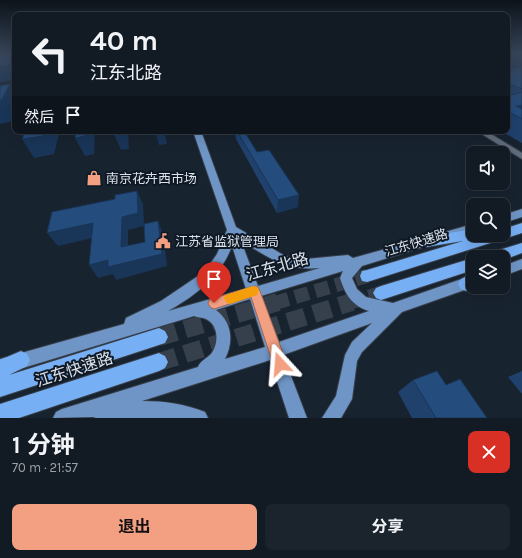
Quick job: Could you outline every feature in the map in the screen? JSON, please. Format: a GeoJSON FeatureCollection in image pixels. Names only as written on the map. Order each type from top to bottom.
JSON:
{"type":"FeatureCollection","features":[{"type":"Feature","properties":{"kind":"highway"},"geometry":{"type":"LineString","coordinates":[[510,229],[522,227]]}},
{"type":"Feature","properties":{"kind":"highway"},"geometry":{"type":"LineString","coordinates":[[510,231],[522,227]]}},
{"type":"Feature","properties":{"kind":"highway"},"geometry":{"type":"LineString","coordinates":[[426,242],[466,235]]}},
{"type":"Feature","properties":{"kind":"highway","name":"江东快速路"},"geometry":{"type":"LineString","coordinates":[[367,276],[476,242]]}},
{"type":"Feature","properties":{"kind":"highway"},"geometry":{"type":"LineString","coordinates":[[510,252],[522,248]]}},
{"type":"Feature","properties":{"kind":"highway"},"geometry":{"type":"LineString","coordinates":[[510,259],[522,253]]}},
{"type":"Feature","properties":{"kind":"highway"},"geometry":{"type":"LineString","coordinates":[[381,293],[466,266]]}},
{"type":"Feature","properties":{"kind":"highway","name":"江东快速路"},"geometry":{"type":"LineString","coordinates":[[0,386],[159,337]]}},
{"type":"Feature","properties":{"kind":"highway"},"geometry":{"type":"LineString","coordinates":[[0,368],[21,360]]}},
{"type":"Feature","properties":{"kind":"highway","name":"江东快速路"},"geometry":{"type":"LineString","coordinates":[[0,414],[159,362]]}},
{"type":"Feature","properties":{"kind":"main road"},"geometry":{"type":"LineString","coordinates":[[198,134],[298,418]]}},
{"type":"Feature","properties":{"kind":"main road"},"geometry":{"type":"LineString","coordinates":[[510,217],[522,213]]}},
{"type":"Feature","properties":{"kind":"main road"},"geometry":{"type":"LineString","coordinates":[[232,230],[283,260],[306,264],[363,260]]}},
{"type":"Feature","properties":{"kind":"main road"},"geometry":{"type":"LineString","coordinates":[[95,339],[161,308],[208,275],[219,261],[232,230]]}},
{"type":"Feature","properties":{"kind":"main road","name":"江东北路"},"geometry":{"type":"LineString","coordinates":[[21,360],[466,230]]}},
{"type":"Feature","properties":{"kind":"main road"},"geometry":{"type":"LineString","coordinates":[[363,260],[350,270],[346,278],[349,288],[354,295],[365,304],[374,307],[397,307]]}},
{"type":"Feature","properties":{"kind":"main road"},"geometry":{"type":"LineString","coordinates":[[510,268],[522,264]]}},
{"type":"Feature","properties":{"kind":"main road"},"geometry":{"type":"LineString","coordinates":[[62,418],[275,350],[466,283]]}},
{"type":"Feature","properties":{"kind":"main road"},"geometry":{"type":"LineString","coordinates":[[331,418],[344,399],[350,360],[357,347],[397,307]]}},
{"type":"Feature","properties":{"kind":"main road"},"geometry":{"type":"LineString","coordinates":[[187,312],[205,310],[213,314],[221,323],[223,336],[222,350],[215,362],[197,374]]}},
{"type":"Feature","properties":{"kind":"main road"},"geometry":{"type":"LineString","coordinates":[[83,411],[132,409],[188,413],[199,418]]}},
{"type":"Feature","properties":{"kind":"street"},"geometry":{"type":"LineString","coordinates":[[486,134],[522,157]]}},
{"type":"Feature","properties":{"kind":"building"},"geometry":{"type":"Polygon","coordinates":[[[510,73],[522,73],[522,89],[510,84],[510,73]]]}},
{"type":"Feature","properties":{"kind":"building"},"geometry":{"type":"Polygon","coordinates":[[[10,84],[0,103],[0,86],[10,84]]]}},
{"type":"Feature","properties":{"kind":"building"},"geometry":{"type":"Polygon","coordinates":[[[522,92],[522,105],[516,106],[522,109],[522,119],[510,113],[510,95],[522,92]]]}},
{"type":"Feature","properties":{"kind":"building"},"geometry":{"type":"Polygon","coordinates":[[[24,134],[44,134],[43,136],[22,139],[24,134]]]}},
{"type":"Feature","properties":{"kind":"building"},"geometry":{"type":"Polygon","coordinates":[[[76,134],[85,134],[85,136],[75,138],[76,134]]]}},
{"type":"Feature","properties":{"kind":"building"},"geometry":{"type":"Polygon","coordinates":[[[239,134],[246,134],[257,152],[269,150],[299,195],[278,200],[239,134]]]}},
{"type":"Feature","properties":{"kind":"building"},"geometry":{"type":"Polygon","coordinates":[[[137,191],[138,213],[122,217],[121,247],[145,242],[144,224],[158,221],[162,254],[108,267],[108,260],[89,265],[93,223],[47,233],[52,212],[115,199],[115,195],[137,191]]]}},
{"type":"Feature","properties":{"kind":"building"},"geometry":{"type":"Polygon","coordinates":[[[437,371],[446,385],[460,379],[487,418],[436,418],[413,380],[437,371]]]}},
{"type":"Feature","properties":{"kind":"tunnel"},"geometry":{"type":"LineString","coordinates":[[275,303],[367,276]]}},
{"type":"Feature","properties":{"kind":"tunnel"},"geometry":{"type":"LineString","coordinates":[[349,303],[381,293]]}},
{"type":"Feature","properties":{"kind":"tunnel"},"geometry":{"type":"LineString","coordinates":[[159,337],[278,302]]}},
{"type":"Feature","properties":{"kind":"tunnel"},"geometry":{"type":"LineString","coordinates":[[159,362],[352,302]]}},
{"type":"Feature","properties":{"kind":"slow traffic"},"geometry":{"type":"LineString","coordinates":[[230,298],[253,291]]}},
{"type":"Feature","properties":{"kind":"place","name":"南京花卉西市场"},"geometry":{"type":"Point","coordinates":[94,178]}},
{"type":"Feature","properties":{"kind":"place","name":"江苏省监狱管理局"},"geometry":{"type":"Point","coordinates":[163,241]}},
{"type":"Feature","properties":{"kind":"route"},"geometry":{"type":"LineString","coordinates":[[214,303],[254,291],[280,364]]}}]}
